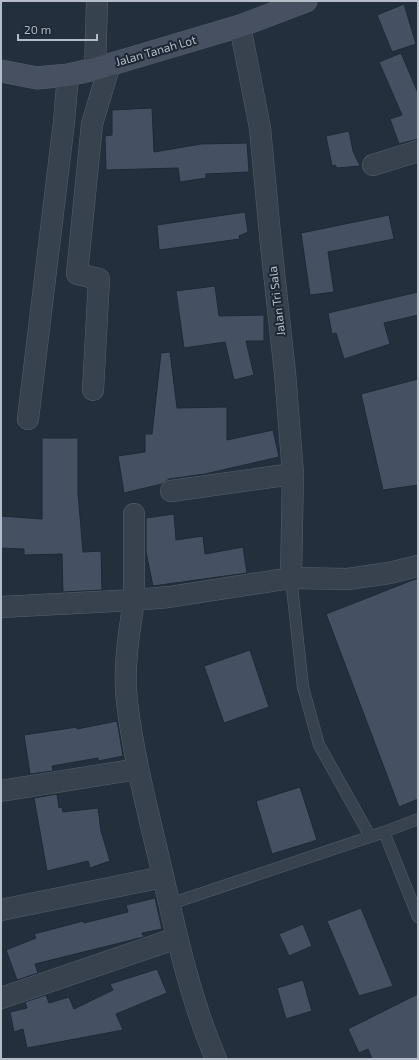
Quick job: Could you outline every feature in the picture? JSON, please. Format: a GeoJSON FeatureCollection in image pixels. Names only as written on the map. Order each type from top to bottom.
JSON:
{"type":"FeatureCollection","features":[{"type":"Feature","properties":{"kind":"main road","name":"Jalan Tanah Lot"},"geometry":{"type":"LineString","coordinates":[[1,71],[38,78],[68,75],[240,26],[306,1]]}},
{"type":"Feature","properties":{"kind":"street"},"geometry":{"type":"LineString","coordinates":[[92,390],[99,279],[77,274],[92,124],[103,66],[97,1]]}},
{"type":"Feature","properties":{"kind":"street","name":"Jalan Tri Sala"},"geometry":{"type":"LineString","coordinates":[[240,26],[260,128],[270,245],[285,373],[293,474],[291,578]]}},
{"type":"Feature","properties":{"kind":"street"},"geometry":{"type":"LineString","coordinates":[[28,419],[68,75]]}},
{"type":"Feature","properties":{"kind":"street"},"geometry":{"type":"LineString","coordinates":[[373,165],[418,150]]}},
{"type":"Feature","properties":{"kind":"street"},"geometry":{"type":"LineString","coordinates":[[171,491],[293,474]]}},
{"type":"Feature","properties":{"kind":"street"},"geometry":{"type":"LineString","coordinates":[[134,514],[134,600],[128,637],[126,667],[127,701],[138,769],[177,938],[207,1038],[216,1059]]}},
{"type":"Feature","properties":{"kind":"street"},"geometry":{"type":"LineString","coordinates":[[1,607],[169,597],[291,578],[348,579],[389,573],[418,566]]}},
{"type":"Feature","properties":{"kind":"street"},"geometry":{"type":"LineString","coordinates":[[1,791],[138,769]]}},
{"type":"Feature","properties":{"kind":"street"},"geometry":{"type":"LineString","coordinates":[[1,910],[164,877]]}},
{"type":"Feature","properties":{"kind":"street"},"geometry":{"type":"LineString","coordinates":[[1,998],[177,938]]}},
{"type":"Feature","properties":{"kind":"lane"},"geometry":{"type":"LineString","coordinates":[[291,578],[303,687],[319,745],[370,836]]}},
{"type":"Feature","properties":{"kind":"lane"},"geometry":{"type":"LineString","coordinates":[[170,904],[384,832],[418,819]]}},
{"type":"Feature","properties":{"kind":"lane"},"geometry":{"type":"LineString","coordinates":[[384,832],[418,917]]}},
{"type":"Feature","properties":{"kind":"building"},"geometry":{"type":"Polygon","coordinates":[[[404,4],[416,44],[392,52],[377,15],[404,4]]]}},
{"type":"Feature","properties":{"kind":"building"},"geometry":{"type":"Polygon","coordinates":[[[401,53],[418,93],[418,139],[399,144],[390,119],[402,115],[379,62],[401,53]]]}},
{"type":"Feature","properties":{"kind":"building"},"geometry":{"type":"Polygon","coordinates":[[[152,108],[154,152],[201,144],[247,143],[249,172],[206,174],[206,178],[180,182],[178,168],[106,170],[105,136],[112,135],[112,110],[152,108]]]}},
{"type":"Feature","properties":{"kind":"building"},"geometry":{"type":"Polygon","coordinates":[[[349,131],[353,151],[360,166],[337,168],[335,165],[332,166],[326,136],[349,131]]]}},
{"type":"Feature","properties":{"kind":"building"},"geometry":{"type":"Polygon","coordinates":[[[245,212],[248,232],[239,236],[240,239],[159,250],[157,225],[245,212]]]}},
{"type":"Feature","properties":{"kind":"building"},"geometry":{"type":"Polygon","coordinates":[[[389,215],[394,239],[328,252],[334,292],[310,295],[301,233],[389,215]]]}},
{"type":"Feature","properties":{"kind":"building"},"geometry":{"type":"Polygon","coordinates":[[[215,286],[219,316],[264,315],[264,341],[246,341],[254,375],[234,380],[225,342],[184,348],[176,291],[215,286]]]}},
{"type":"Feature","properties":{"kind":"building"},"geometry":{"type":"Polygon","coordinates":[[[418,292],[418,315],[384,323],[390,344],[344,359],[336,333],[332,334],[328,313],[418,292]]]}},
{"type":"Feature","properties":{"kind":"building"},"geometry":{"type":"Polygon","coordinates":[[[170,352],[177,408],[227,407],[227,440],[273,430],[279,457],[205,474],[169,479],[162,484],[124,493],[118,456],[145,452],[145,434],[152,434],[161,353],[170,352]]]}},
{"type":"Feature","properties":{"kind":"building"},"geometry":{"type":"Polygon","coordinates":[[[418,379],[418,485],[383,490],[361,394],[418,379]]]}},
{"type":"Feature","properties":{"kind":"building"},"geometry":{"type":"Polygon","coordinates":[[[42,438],[78,438],[78,493],[83,552],[101,551],[102,590],[63,592],[62,554],[24,555],[24,549],[1,548],[1,516],[42,519],[42,438]]]}},
{"type":"Feature","properties":{"kind":"building"},"geometry":{"type":"Polygon","coordinates":[[[174,514],[176,540],[203,536],[205,554],[243,547],[247,573],[153,586],[146,552],[146,518],[174,514]]]}},
{"type":"Feature","properties":{"kind":"building"},"geometry":{"type":"Polygon","coordinates":[[[418,578],[418,799],[399,807],[326,614],[418,578]]]}},
{"type":"Feature","properties":{"kind":"building"},"geometry":{"type":"Polygon","coordinates":[[[250,650],[269,707],[224,723],[204,666],[250,650]]]}},
{"type":"Feature","properties":{"kind":"building"},"geometry":{"type":"Polygon","coordinates":[[[117,721],[123,756],[98,761],[98,758],[52,766],[53,771],[30,774],[24,735],[77,727],[77,729],[117,721]]]}},
{"type":"Feature","properties":{"kind":"building"},"geometry":{"type":"Polygon","coordinates":[[[300,787],[317,840],[272,854],[256,801],[300,787]]]}},
{"type":"Feature","properties":{"kind":"building"},"geometry":{"type":"Polygon","coordinates":[[[57,794],[59,808],[62,807],[63,812],[98,808],[101,831],[110,861],[90,868],[88,861],[47,871],[34,798],[57,794]]]}},
{"type":"Feature","properties":{"kind":"building"},"geometry":{"type":"Polygon","coordinates":[[[155,898],[162,929],[142,933],[144,937],[35,964],[38,973],[17,980],[6,950],[36,938],[34,934],[83,921],[84,923],[128,912],[126,905],[155,898]]]}},
{"type":"Feature","properties":{"kind":"building"},"geometry":{"type":"Polygon","coordinates":[[[361,908],[393,986],[359,996],[327,921],[361,908]]]}},
{"type":"Feature","properties":{"kind":"building"},"geometry":{"type":"Polygon","coordinates":[[[303,924],[312,946],[289,956],[279,934],[303,924]]]}},
{"type":"Feature","properties":{"kind":"building"},"geometry":{"type":"Polygon","coordinates":[[[157,969],[167,993],[116,1014],[123,1030],[27,1048],[23,1029],[14,1032],[10,1012],[27,1008],[25,1002],[46,995],[49,1003],[69,997],[74,1009],[113,990],[110,984],[157,969]]]}},
{"type":"Feature","properties":{"kind":"building"},"geometry":{"type":"Polygon","coordinates":[[[303,980],[312,1011],[286,1019],[277,988],[303,980]]]}},
{"type":"Feature","properties":{"kind":"building"},"geometry":{"type":"Polygon","coordinates":[[[418,994],[418,1059],[372,1059],[368,1049],[359,1053],[348,1029],[418,994]]]}}]}
